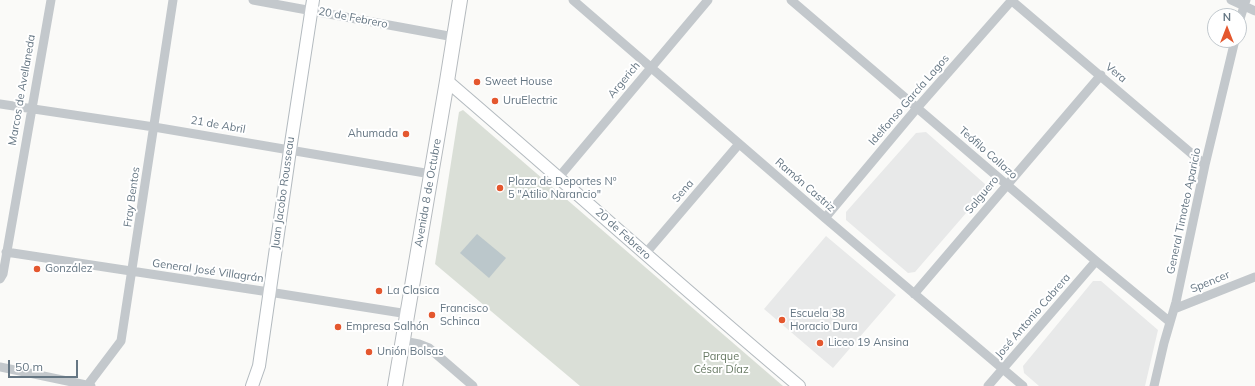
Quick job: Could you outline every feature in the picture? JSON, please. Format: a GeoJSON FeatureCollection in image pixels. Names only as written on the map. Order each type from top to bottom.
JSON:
{"type":"FeatureCollection","features":[{"type":"Feature","properties":{"kind":"main road","name":"Avenida 8 de Octubre"},"geometry":{"type":"LineString","coordinates":[[395,386],[460,0]]}},
{"type":"Feature","properties":{"kind":"main road","name":"Juan Jacobo Rousseau"},"geometry":{"type":"LineString","coordinates":[[252,386],[259,366],[312,5]]}},
{"type":"Feature","properties":{"kind":"main road","name":"20 de Febrero"},"geometry":{"type":"LineString","coordinates":[[447,82],[559,177],[645,254],[799,386]]}},
{"type":"Feature","properties":{"kind":"street","name":"Marcos de Avellaneda"},"geometry":{"type":"LineString","coordinates":[[0,279],[3,274],[51,0]]}},
{"type":"Feature","properties":{"kind":"street","name":"Fray Bentos"},"geometry":{"type":"LineString","coordinates":[[89,386],[122,341],[173,0]]}},
{"type":"Feature","properties":{"kind":"street","name":"20 de Febrero"},"geometry":{"type":"LineString","coordinates":[[253,0],[312,5],[454,37]]}},
{"type":"Feature","properties":{"kind":"street","name":"Ramón Castriz"},"geometry":{"type":"LineString","coordinates":[[573,0],[825,218],[1023,386]]}},
{"type":"Feature","properties":{"kind":"street","name":"Argerich"},"geometry":{"type":"LineString","coordinates":[[559,177],[708,0]]}},
{"type":"Feature","properties":{"kind":"street","name":"Teófilo Collazo"},"geometry":{"type":"LineString","coordinates":[[791,0],[1096,261],[1170,322]]}},
{"type":"Feature","properties":{"kind":"street","name":"Idelfonso García Lagos"},"geometry":{"type":"LineString","coordinates":[[825,218],[917,108],[1012,0]]}},
{"type":"Feature","properties":{"kind":"street","name":"Vera"},"geometry":{"type":"LineString","coordinates":[[1012,0],[1205,165]]}},
{"type":"Feature","properties":{"kind":"street"},"geometry":{"type":"LineString","coordinates":[[1231,0],[1245,4],[1255,11]]}},
{"type":"Feature","properties":{"kind":"street","name":"General Timoteo Aparicio"},"geometry":{"type":"LineString","coordinates":[[1154,386],[1174,309],[1205,165],[1233,48]]}},
{"type":"Feature","properties":{"kind":"street","name":"Salguero"},"geometry":{"type":"LineString","coordinates":[[914,294],[1101,75]]}},
{"type":"Feature","properties":{"kind":"street","name":"21 de Abril"},"geometry":{"type":"LineString","coordinates":[[0,104],[154,126],[431,174]]}},
{"type":"Feature","properties":{"kind":"street","name":"Sena"},"geometry":{"type":"LineString","coordinates":[[645,254],[739,144]]}},
{"type":"Feature","properties":{"kind":"street","name":"General José Villagrán"},"geometry":{"type":"LineString","coordinates":[[6,252],[408,314]]}},
{"type":"Feature","properties":{"kind":"street","name":"José Antonio Cabrera"},"geometry":{"type":"LineString","coordinates":[[988,386],[1096,261]]}},
{"type":"Feature","properties":{"kind":"street","name":"Spencer"},"geometry":{"type":"LineString","coordinates":[[1174,309],[1255,277]]}},
{"type":"Feature","properties":{"kind":"street"},"geometry":{"type":"LineString","coordinates":[[403,341],[419,344],[429,348],[473,386]]}},
{"type":"Feature","properties":{"kind":"street"},"geometry":{"type":"LineString","coordinates":[[0,367],[89,386]]}},
{"type":"Feature","properties":{"kind":"shaded area"},"geometry":{"type":"Polygon","coordinates":[[[926,132],[985,184],[986,190],[915,272],[908,273],[846,220],[846,212],[916,133],[926,132]]]}},
{"type":"Feature","properties":{"kind":"shaded area"},"geometry":{"type":"Polygon","coordinates":[[[477,234],[506,258],[489,278],[460,253],[477,234]]]}},
{"type":"Feature","properties":{"kind":"shaded area"},"geometry":{"type":"Polygon","coordinates":[[[826,236],[896,295],[833,368],[764,309],[826,236]]]}},
{"type":"Feature","properties":{"kind":"shaded area"},"geometry":{"type":"Polygon","coordinates":[[[1093,281],[1101,281],[1158,330],[1145,386],[1039,386],[1024,373],[1023,366],[1093,281]]]}},
{"type":"Feature","properties":{"kind":"green space","name":"Plaza de Deportes Nº 5 \"Atilio Narancio\""},"geometry":{"type":"Polygon","coordinates":[[[463,110],[783,386],[580,386],[435,264],[459,112],[463,110]]]}},
{"type":"Feature","properties":{"kind":"place","name":"Sweet House"},"geometry":{"type":"Point","coordinates":[477,82]}},
{"type":"Feature","properties":{"kind":"place","name":"UruElectric"},"geometry":{"type":"Point","coordinates":[495,101]}},
{"type":"Feature","properties":{"kind":"place","name":"Ahumada"},"geometry":{"type":"Point","coordinates":[406,134]}},
{"type":"Feature","properties":{"kind":"place","name":"Plaza de Deportes Nº 5 \"Atilio Narancio\""},"geometry":{"type":"Point","coordinates":[500,188]}},
{"type":"Feature","properties":{"kind":"place","name":"González"},"geometry":{"type":"Point","coordinates":[37,269]}},
{"type":"Feature","properties":{"kind":"place","name":"La Clasica"},"geometry":{"type":"Point","coordinates":[379,291]}},
{"type":"Feature","properties":{"kind":"place","name":"Francisco Schinca"},"geometry":{"type":"Point","coordinates":[432,315]}},
{"type":"Feature","properties":{"kind":"place","name":"Escuela 38 Horacio Dura"},"geometry":{"type":"Point","coordinates":[782,320]}},
{"type":"Feature","properties":{"kind":"place","name":"Empresa Salhón"},"geometry":{"type":"Point","coordinates":[338,327]}},
{"type":"Feature","properties":{"kind":"place","name":"Liceo 19 Ansina"},"geometry":{"type":"Point","coordinates":[820,343]}},
{"type":"Feature","properties":{"kind":"place","name":"Unión Bolsas"},"geometry":{"type":"Point","coordinates":[369,352]}},
{"type":"Feature","properties":{"kind":"park label","name":"Parque César Díaz"},"geometry":{"type":"Point","coordinates":[721,363]}}]}
